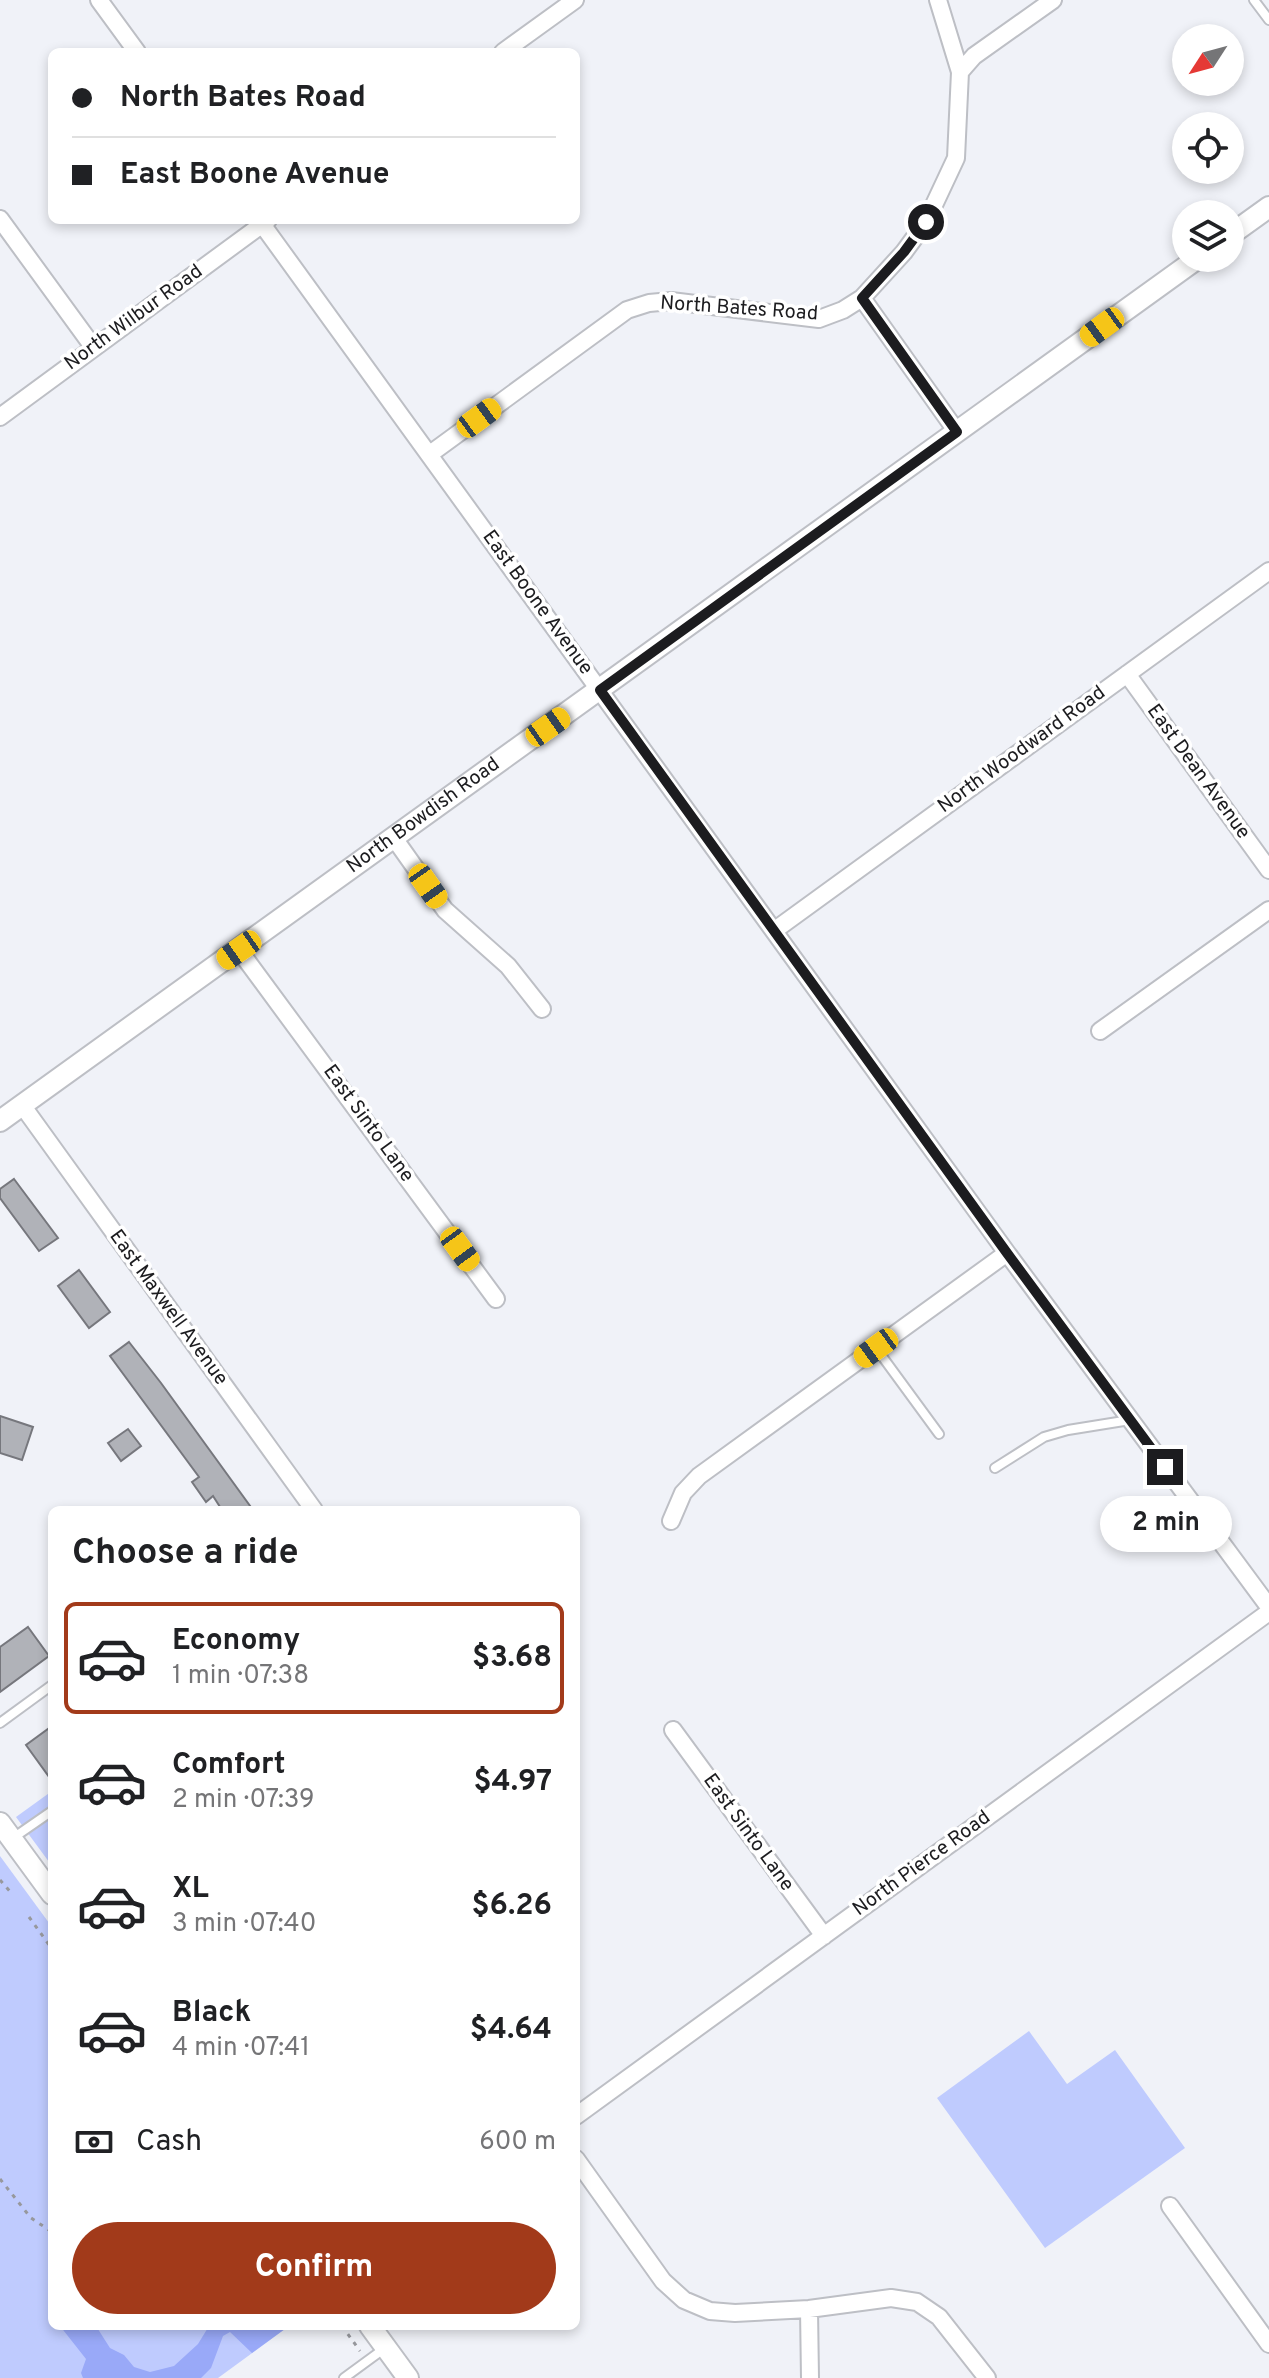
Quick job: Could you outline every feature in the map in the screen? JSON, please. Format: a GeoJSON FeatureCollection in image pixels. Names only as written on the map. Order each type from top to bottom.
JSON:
{"type":"FeatureCollection","features":[{"type":"Feature","properties":{"kind":"street"},"geometry":{"type":"LineString","coordinates":[[99,0],[134,48]]}},
{"type":"Feature","properties":{"kind":"street"},"geometry":{"type":"LineString","coordinates":[[509,48],[575,0]]}},
{"type":"Feature","properties":{"kind":"street","name":"North Bates Road"},"geometry":{"type":"LineString","coordinates":[[430,454],[627,310],[649,303],[671,301],[819,319],[843,310],[862,298],[904,252],[926,222],[956,158],[960,72],[938,0]]}},
{"type":"Feature","properties":{"kind":"street"},"geometry":{"type":"LineString","coordinates":[[960,72],[974,56],[1053,0]]}},
{"type":"Feature","properties":{"kind":"street"},"geometry":{"type":"LineString","coordinates":[[1244,225],[1269,207]]}},
{"type":"Feature","properties":{"kind":"street"},"geometry":{"type":"LineString","coordinates":[[0,219],[94,348]]}},
{"type":"Feature","properties":{"kind":"street","name":"North Wilbur Road"},"geometry":{"type":"LineString","coordinates":[[0,417],[260,224]]}},
{"type":"Feature","properties":{"kind":"street","name":"East Boone Avenue"},"geometry":{"type":"LineString","coordinates":[[264,224],[1007,1253],[1269,1610]]}},
{"type":"Feature","properties":{"kind":"street","name":"North Bowdish Road"},"geometry":{"type":"LineString","coordinates":[[0,1121],[1179,272]]}},
{"type":"Feature","properties":{"kind":"street"},"geometry":{"type":"LineString","coordinates":[[862,298],[957,432]]}},
{"type":"Feature","properties":{"kind":"street","name":"North Woodward Road"},"geometry":{"type":"LineString","coordinates":[[775,930],[1269,571]]}},
{"type":"Feature","properties":{"kind":"street","name":"East Dean Avenue"},"geometry":{"type":"LineString","coordinates":[[1127,674],[1269,870]]}},
{"type":"Feature","properties":{"kind":"street"},"geometry":{"type":"LineString","coordinates":[[394,838],[445,910],[508,966],[542,1009]]}},
{"type":"Feature","properties":{"kind":"street"},"geometry":{"type":"LineString","coordinates":[[1100,1031],[1269,910]]}},
{"type":"Feature","properties":{"kind":"street","name":"East Sinto Lane"},"geometry":{"type":"LineString","coordinates":[[239,950],[496,1299]]}},
{"type":"Feature","properties":{"kind":"street","name":"East Maxwell Avenue"},"geometry":{"type":"LineString","coordinates":[[22,1105],[311,1506]]}},
{"type":"Feature","properties":{"kind":"street"},"geometry":{"type":"LineString","coordinates":[[671,1521],[683,1493],[699,1476],[1007,1253]]}},
{"type":"Feature","properties":{"kind":"street","name":"North Pierce Road"},"geometry":{"type":"LineString","coordinates":[[580,2113],[1269,1610]]}},
{"type":"Feature","properties":{"kind":"street","name":"East Sinto Lane"},"geometry":{"type":"LineString","coordinates":[[673,1730],[824,1936]]}},
{"type":"Feature","properties":{"kind":"street"},"geometry":{"type":"LineString","coordinates":[[6,1831],[48,1889]]}},
{"type":"Feature","properties":{"kind":"street"},"geometry":{"type":"LineString","coordinates":[[580,2165],[663,2281],[684,2300],[710,2311],[735,2313],[809,2309],[891,2298],[917,2302],[939,2317],[987,2378]]}},
{"type":"Feature","properties":{"kind":"street"},"geometry":{"type":"LineString","coordinates":[[1170,2206],[1269,2344]]}},
{"type":"Feature","properties":{"kind":"street"},"geometry":{"type":"LineString","coordinates":[[809,2309],[810,2378]]}},
{"type":"Feature","properties":{"kind":"street"},"geometry":{"type":"LineString","coordinates":[[373,2330],[408,2378]]}},
{"type":"Feature","properties":{"kind":"lane"},"geometry":{"type":"LineString","coordinates":[[1254,0],[1269,20]]}},
{"type":"Feature","properties":{"kind":"lane"},"geometry":{"type":"LineString","coordinates":[[876,1348],[939,1434]]}},
{"type":"Feature","properties":{"kind":"lane"},"geometry":{"type":"LineString","coordinates":[[995,1468],[1044,1437],[1131,1420]]}},
{"type":"Feature","properties":{"kind":"lane"},"geometry":{"type":"LineString","coordinates":[[0,1723],[48,1688]]}},
{"type":"Feature","properties":{"kind":"lane"},"geometry":{"type":"LineString","coordinates":[[6,1831],[48,1813]]}},
{"type":"Feature","properties":{"kind":"lane"},"geometry":{"type":"LineString","coordinates":[[344,2378],[385,2347]]}},
{"type":"Feature","properties":{"kind":"path"},"geometry":{"type":"LineString","coordinates":[[0,1880],[13,1895]]}},
{"type":"Feature","properties":{"kind":"path"},"geometry":{"type":"LineString","coordinates":[[29,1917],[48,1943]]}},
{"type":"Feature","properties":{"kind":"path"},"geometry":{"type":"LineString","coordinates":[[0,2179],[31,2218],[48,2229]]}},
{"type":"Feature","properties":{"kind":"path"},"geometry":{"type":"LineString","coordinates":[[345,2330],[367,2361]]}},
{"type":"Feature","properties":{"kind":"shaded area"},"geometry":{"type":"Polygon","coordinates":[[[48,1794],[48,1861],[16,1817],[48,1794]]]}},
{"type":"Feature","properties":{"kind":"shaded area"},"geometry":{"type":"Polygon","coordinates":[[[0,1856],[48,1922],[48,2330],[284,2330],[218,2378],[0,2378],[0,1856]]]}},
{"type":"Feature","properties":{"kind":"shaded area"},"geometry":{"type":"Polygon","coordinates":[[[1029,2031],[1067,2084],[1115,2050],[1185,2148],[1045,2248],[937,2098],[1029,2031]]]}},
{"type":"Feature","properties":{"kind":"shaded area"},"geometry":{"type":"Polygon","coordinates":[[[63,2330],[99,2330],[110,2348],[124,2355],[134,2367],[150,2372],[174,2366],[198,2344],[207,2330],[284,2330],[252,2353],[230,2332],[223,2336],[211,2368],[201,2378],[83,2378],[81,2373],[86,2359],[63,2330]]]}},
{"type":"Feature","properties":{"kind":"building"},"geometry":{"type":"Polygon","coordinates":[[[14,1179],[58,1238],[39,1251],[0,1198],[0,1189],[14,1179]]]}},
{"type":"Feature","properties":{"kind":"building"},"geometry":{"type":"Polygon","coordinates":[[[79,1270],[110,1312],[89,1328],[58,1286],[79,1270]]]}},
{"type":"Feature","properties":{"kind":"building"},"geometry":{"type":"Polygon","coordinates":[[[129,1342],[250,1506],[219,1506],[213,1496],[206,1502],[192,1482],[199,1477],[110,1356],[129,1342]]]}},
{"type":"Feature","properties":{"kind":"building"},"geometry":{"type":"Polygon","coordinates":[[[0,1416],[33,1427],[22,1460],[0,1453],[0,1416]]]}},
{"type":"Feature","properties":{"kind":"building"},"geometry":{"type":"Polygon","coordinates":[[[128,1429],[141,1446],[121,1461],[108,1443],[128,1429]]]}},
{"type":"Feature","properties":{"kind":"building"},"geometry":{"type":"Polygon","coordinates":[[[28,1627],[48,1657],[0,1692],[0,1647],[28,1627]]]}},
{"type":"Feature","properties":{"kind":"building"},"geometry":{"type":"Polygon","coordinates":[[[48,1729],[48,1775],[26,1745],[48,1729]]]}},
{"type":"Feature","properties":{"kind":"route"},"geometry":{"type":"LineString","coordinates":[[926,222],[904,252],[862,298],[957,432],[600,690],[1165,1467]]}}]}
